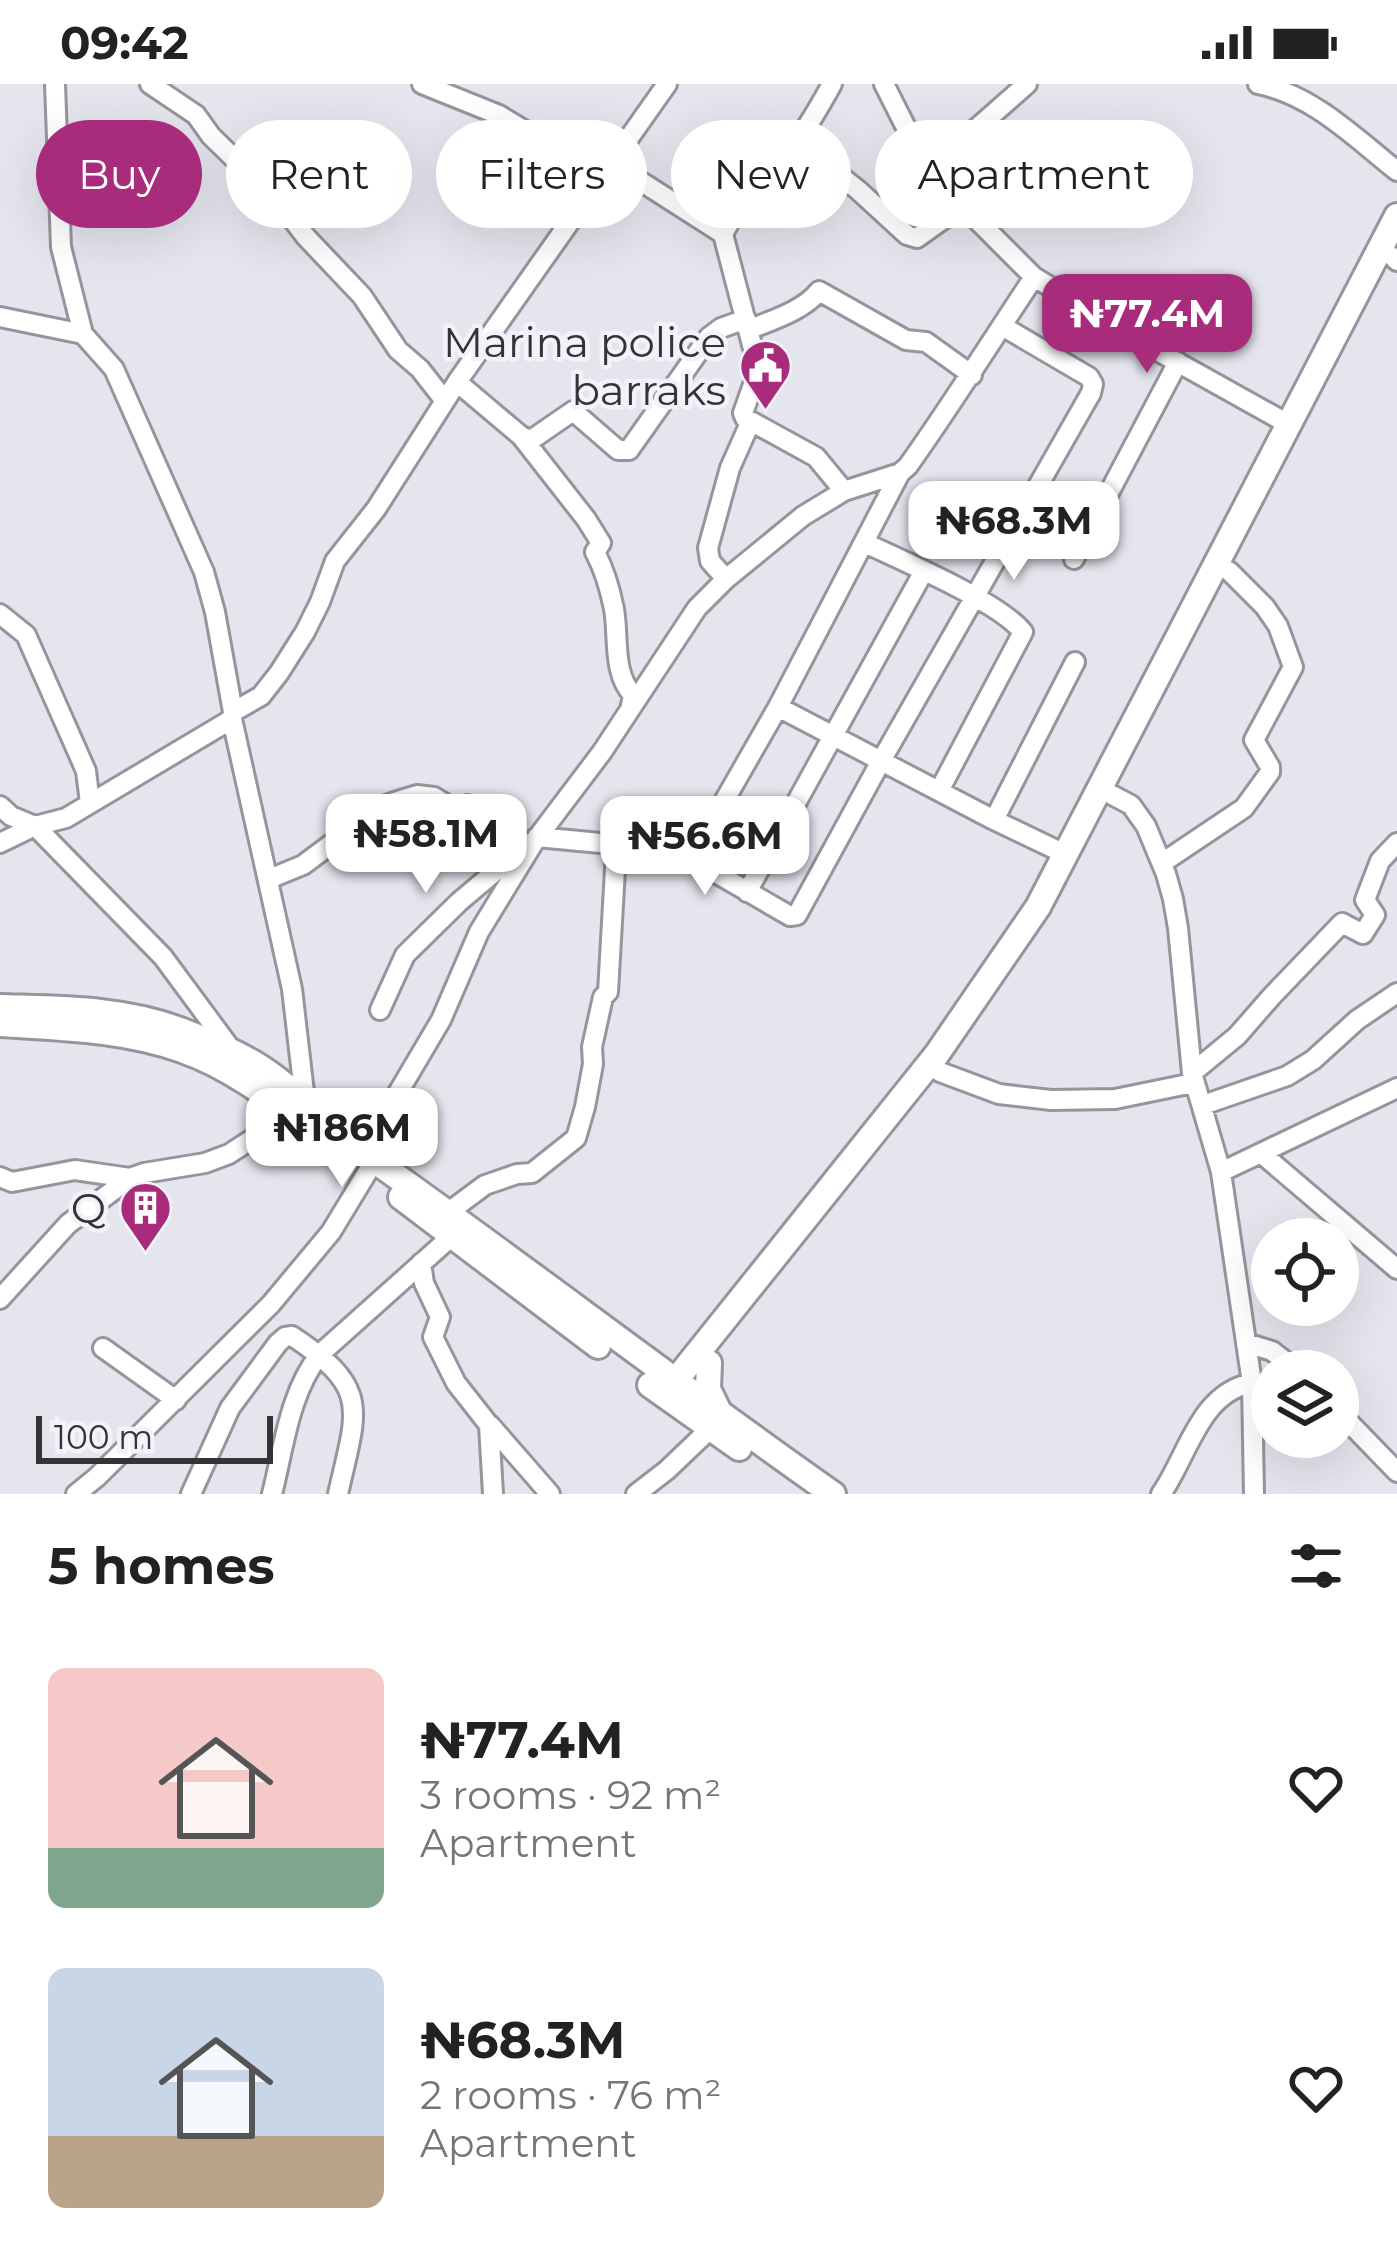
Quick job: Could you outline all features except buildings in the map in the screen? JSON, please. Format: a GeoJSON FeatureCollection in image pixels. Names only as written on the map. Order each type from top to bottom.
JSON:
{"type":"FeatureCollection","features":[{"type":"Feature","properties":{"kind":"main road"},"geometry":{"type":"LineString","coordinates":[[643,1359],[669,1364],[703,1359],[937,1054],[1038,907],[1397,216]]}},
{"type":"Feature","properties":{"kind":"main road"},"geometry":{"type":"LineString","coordinates":[[675,1393],[940,1072],[1048,915],[1396,256]]}},
{"type":"Feature","properties":{"kind":"main road"},"geometry":{"type":"LineString","coordinates":[[0,1006],[136,1016],[176,1028],[264,1069],[297,1108],[675,1393],[833,1494]]}},
{"type":"Feature","properties":{"kind":"main road"},"geometry":{"type":"LineString","coordinates":[[0,1024],[98,1031],[186,1051],[297,1108]]}},
{"type":"Feature","properties":{"kind":"main road"},"geometry":{"type":"LineString","coordinates":[[451,1224],[643,1359],[675,1393]]}},
{"type":"Feature","properties":{"kind":"main road"},"geometry":{"type":"LineString","coordinates":[[703,1359],[716,1422],[805,1494]]}},
{"type":"Feature","properties":{"kind":"street"},"geometry":{"type":"LineString","coordinates":[[2,1292],[68,1224],[130,1178],[229,1154],[297,1108],[292,989],[232,716],[215,612],[190,538],[115,369],[83,334],[61,247],[55,84]]}},
{"type":"Feature","properties":{"kind":"street"},"geometry":{"type":"LineString","coordinates":[[150,84],[196,115],[211,136],[264,182],[306,237],[362,296],[398,350],[445,401]]}},
{"type":"Feature","properties":{"kind":"street"},"geometry":{"type":"LineString","coordinates":[[422,84],[507,120]]}},
{"type":"Feature","properties":{"kind":"street"},"geometry":{"type":"LineString","coordinates":[[641,120],[667,84]]}},
{"type":"Feature","properties":{"kind":"street"},"geometry":{"type":"LineString","coordinates":[[812,120],[832,84]]}},
{"type":"Feature","properties":{"kind":"street"},"geometry":{"type":"LineString","coordinates":[[884,84],[902,120]]}},
{"type":"Feature","properties":{"kind":"street"},"geometry":{"type":"LineString","coordinates":[[986,120],[1027,84]]}},
{"type":"Feature","properties":{"kind":"street"},"geometry":{"type":"LineString","coordinates":[[1258,84],[1286,87],[1397,171]]}},
{"type":"Feature","properties":{"kind":"street"},"geometry":{"type":"LineString","coordinates":[[851,184],[875,205]]}},
{"type":"Feature","properties":{"kind":"street"},"geometry":{"type":"LineString","coordinates":[[647,185],[723,234],[760,365],[743,413],[750,423],[816,458],[844,491]]}},
{"type":"Feature","properties":{"kind":"street"},"geometry":{"type":"LineString","coordinates":[[0,843],[66,818],[261,696],[305,632],[334,560],[376,509],[565,228]]}},
{"type":"Feature","properties":{"kind":"street"},"geometry":{"type":"LineString","coordinates":[[723,234],[726,228]]}},
{"type":"Feature","properties":{"kind":"street"},"geometry":{"type":"LineString","coordinates":[[900,228],[917,238],[931,228]]}},
{"type":"Feature","properties":{"kind":"street"},"geometry":{"type":"LineString","coordinates":[[984,228],[1034,277],[1290,425]]}},
{"type":"Feature","properties":{"kind":"street"},"geometry":{"type":"LineString","coordinates":[[76,1494],[272,1304],[331,1232],[441,1020],[479,932],[533,841],[602,752],[697,608],[803,516],[844,491],[908,466],[1034,277]]}},
{"type":"Feature","properties":{"kind":"street"},"geometry":{"type":"LineString","coordinates":[[521,436],[531,440],[573,411],[618,450],[629,450],[709,337],[721,328],[784,315],[819,291],[906,340],[926,342],[972,375]]}},
{"type":"Feature","properties":{"kind":"street"},"geometry":{"type":"LineString","coordinates":[[0,317],[83,334]]}},
{"type":"Feature","properties":{"kind":"street"},"geometry":{"type":"LineString","coordinates":[[900,472],[778,707],[699,844],[698,858],[709,869],[790,916],[797,915],[1091,392],[1089,376],[1002,326]]}},
{"type":"Feature","properties":{"kind":"street"},"geometry":{"type":"LineString","coordinates":[[1074,559],[1178,362]]}},
{"type":"Feature","properties":{"kind":"street"},"geometry":{"type":"LineString","coordinates":[[457,382],[521,436],[601,543],[595,551],[614,607],[622,678],[634,694],[626,714]]}},
{"type":"Feature","properties":{"kind":"street"},"geometry":{"type":"LineString","coordinates":[[726,579],[710,561],[708,548],[730,468],[750,423]]}},
{"type":"Feature","properties":{"kind":"street"},"geometry":{"type":"LineString","coordinates":[[865,543],[974,598],[1023,632],[938,791]]}},
{"type":"Feature","properties":{"kind":"street"},"geometry":{"type":"LineString","coordinates":[[1162,863],[1244,808],[1270,772],[1254,740],[1292,667],[1280,628],[1229,571]]}},
{"type":"Feature","properties":{"kind":"street"},"geometry":{"type":"LineString","coordinates":[[748,892],[924,572]]}},
{"type":"Feature","properties":{"kind":"street"},"geometry":{"type":"LineString","coordinates":[[0,614],[26,635],[86,771],[89,802]]}},
{"type":"Feature","properties":{"kind":"street"},"geometry":{"type":"LineString","coordinates":[[994,820],[1075,662]]}},
{"type":"Feature","properties":{"kind":"street"},"geometry":{"type":"LineString","coordinates":[[778,707],[1067,855]]}},
{"type":"Feature","properties":{"kind":"street"},"geometry":{"type":"LineString","coordinates":[[269,879],[303,866],[381,807],[417,795],[434,797],[460,813],[467,805],[496,832],[533,841],[610,844],[616,852],[608,992],[592,1047],[593,1064],[576,1138],[539,1169],[485,1185],[421,1263],[320,1354],[297,1393],[272,1494]]}},
{"type":"Feature","properties":{"kind":"street"},"geometry":{"type":"LineString","coordinates":[[1112,795],[1130,805],[1146,826],[1162,863],[1178,928],[1192,1078],[1221,1172],[1251,1376]]}},
{"type":"Feature","properties":{"kind":"street"},"geometry":{"type":"LineString","coordinates":[[0,806],[11,817],[35,826],[163,957],[234,1053]]}},
{"type":"Feature","properties":{"kind":"street"},"geometry":{"type":"LineString","coordinates":[[380,1010],[405,955],[459,902],[533,841]]}},
{"type":"Feature","properties":{"kind":"street"},"geometry":{"type":"LineString","coordinates":[[940,1072],[999,1094],[1051,1100],[1115,1100],[1192,1078],[1238,1036],[1342,923],[1363,934],[1375,915],[1365,900],[1380,860],[1397,843]]}},
{"type":"Feature","properties":{"kind":"street"},"geometry":{"type":"LineString","coordinates":[[1203,1106],[1287,1076],[1397,993]]}},
{"type":"Feature","properties":{"kind":"street"},"geometry":{"type":"LineString","coordinates":[[1221,1172],[1397,1088]]}},
{"type":"Feature","properties":{"kind":"street"},"geometry":{"type":"LineString","coordinates":[[1262,1154],[1397,1269]]}},
{"type":"Feature","properties":{"kind":"street"},"geometry":{"type":"LineString","coordinates":[[0,1177],[12,1182],[75,1170],[130,1178]]}},
{"type":"Feature","properties":{"kind":"street"},"geometry":{"type":"LineString","coordinates":[[421,1263],[424,1283],[440,1317],[433,1336],[457,1383],[550,1494]]}},
{"type":"Feature","properties":{"kind":"street"},"geometry":{"type":"LineString","coordinates":[[191,1494],[230,1408],[285,1336],[292,1336],[334,1366],[352,1394],[353,1428],[338,1494]]}},
{"type":"Feature","properties":{"kind":"street"},"geometry":{"type":"LineString","coordinates":[[1246,1343],[1269,1350]]}},
{"type":"Feature","properties":{"kind":"street"},"geometry":{"type":"LineString","coordinates":[[103,1348],[176,1400]]}},
{"type":"Feature","properties":{"kind":"street"},"geometry":{"type":"LineString","coordinates":[[1161,1494],[1205,1414],[1235,1386],[1251,1383]]}},
{"type":"Feature","properties":{"kind":"street"},"geometry":{"type":"LineString","coordinates":[[636,1494],[716,1422]]}},
{"type":"Feature","properties":{"kind":"street"},"geometry":{"type":"LineString","coordinates":[[489,1425],[493,1494]]}},
{"type":"Feature","properties":{"kind":"street"},"geometry":{"type":"LineString","coordinates":[[1359,1433],[1397,1472]]}},
{"type":"Feature","properties":{"kind":"street"},"geometry":{"type":"LineString","coordinates":[[1254,1458],[1255,1494]]}},
{"type":"Feature","properties":{"kind":"place","name":"Marina police barraks"},"geometry":{"type":"Point","coordinates":[765,412]}},
{"type":"Feature","properties":{"kind":"place","name":"Q"},"geometry":{"type":"Point","coordinates":[145,1254]}}]}
